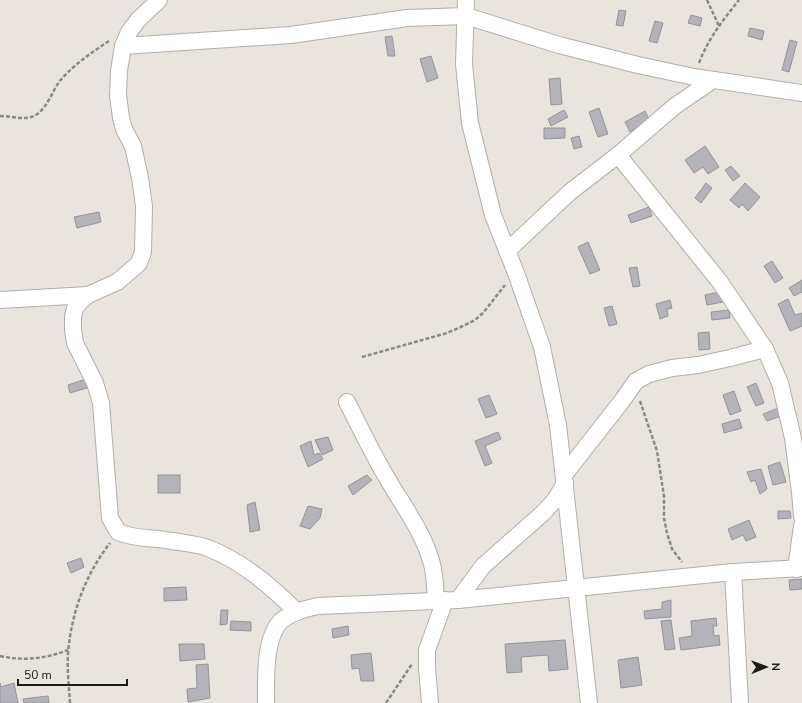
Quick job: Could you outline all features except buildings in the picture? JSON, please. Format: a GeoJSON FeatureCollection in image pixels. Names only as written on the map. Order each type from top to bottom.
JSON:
{"type":"FeatureCollection","features":[{"type":"Feature","properties":{"kind":"street"},"geometry":{"type":"LineString","coordinates":[[159,0],[119,41],[118,95],[121,118],[124,129],[133,146],[144,206],[142,252],[139,263],[129,272],[116,282],[88,296],[75,308],[73,330],[75,343],[96,383],[101,403],[110,518],[118,532],[131,537],[170,540],[207,548],[233,560],[254,573],[278,593],[297,612]]}},
{"type":"Feature","properties":{"kind":"street"},"geometry":{"type":"LineString","coordinates":[[466,0],[464,64],[470,123],[493,215],[516,273],[542,347],[558,425],[589,703]]}},
{"type":"Feature","properties":{"kind":"street"},"geometry":{"type":"LineString","coordinates":[[119,41],[291,35],[407,18],[466,16],[572,48],[638,65],[694,77],[802,93]]}},
{"type":"Feature","properties":{"kind":"street"},"geometry":{"type":"LineString","coordinates":[[507,251],[570,192],[618,155],[675,106],[713,80]]}},
{"type":"Feature","properties":{"kind":"street"},"geometry":{"type":"LineString","coordinates":[[618,155],[720,282],[765,349],[780,383],[793,438],[802,516]]}},
{"type":"Feature","properties":{"kind":"street"},"geometry":{"type":"LineString","coordinates":[[0,300],[54,296],[88,296]]}},
{"type":"Feature","properties":{"kind":"street"},"geometry":{"type":"LineString","coordinates":[[430,703],[427,650],[446,600],[543,513],[555,500],[565,479],[636,381],[649,374],[672,368],[704,363],[765,349]]}},
{"type":"Feature","properties":{"kind":"street"},"geometry":{"type":"LineString","coordinates":[[347,402],[366,441],[416,524],[426,546],[446,600]]}},
{"type":"Feature","properties":{"kind":"street"},"geometry":{"type":"LineString","coordinates":[[266,703],[269,648],[274,631],[281,621],[297,612],[318,606],[446,600],[734,572],[799,569],[802,526]]}},
{"type":"Feature","properties":{"kind":"street"},"geometry":{"type":"LineString","coordinates":[[734,572],[740,703]]}},
{"type":"Feature","properties":{"kind":"path"},"geometry":{"type":"LineString","coordinates":[[707,0],[719,26]]}},
{"type":"Feature","properties":{"kind":"path"},"geometry":{"type":"LineString","coordinates":[[694,77],[703,53],[719,26],[740,0]]}},
{"type":"Feature","properties":{"kind":"path"},"geometry":{"type":"LineString","coordinates":[[0,116],[27,118],[36,115],[43,108],[60,82],[76,65],[88,55],[119,41]]}},
{"type":"Feature","properties":{"kind":"path"},"geometry":{"type":"LineString","coordinates":[[362,357],[447,333],[463,326],[484,313],[507,282],[516,273]]}},
{"type":"Feature","properties":{"kind":"path"},"geometry":{"type":"LineString","coordinates":[[636,381],[641,406],[657,451],[664,496],[664,518],[667,533],[672,549],[693,576]]}},
{"type":"Feature","properties":{"kind":"path"},"geometry":{"type":"LineString","coordinates":[[70,703],[68,677],[69,650],[78,603],[100,556],[118,532]]}},
{"type":"Feature","properties":{"kind":"path"},"geometry":{"type":"LineString","coordinates":[[0,656],[35,659],[56,655],[69,650]]}},
{"type":"Feature","properties":{"kind":"path"},"geometry":{"type":"LineString","coordinates":[[386,703],[408,668],[427,650]]}}]}
